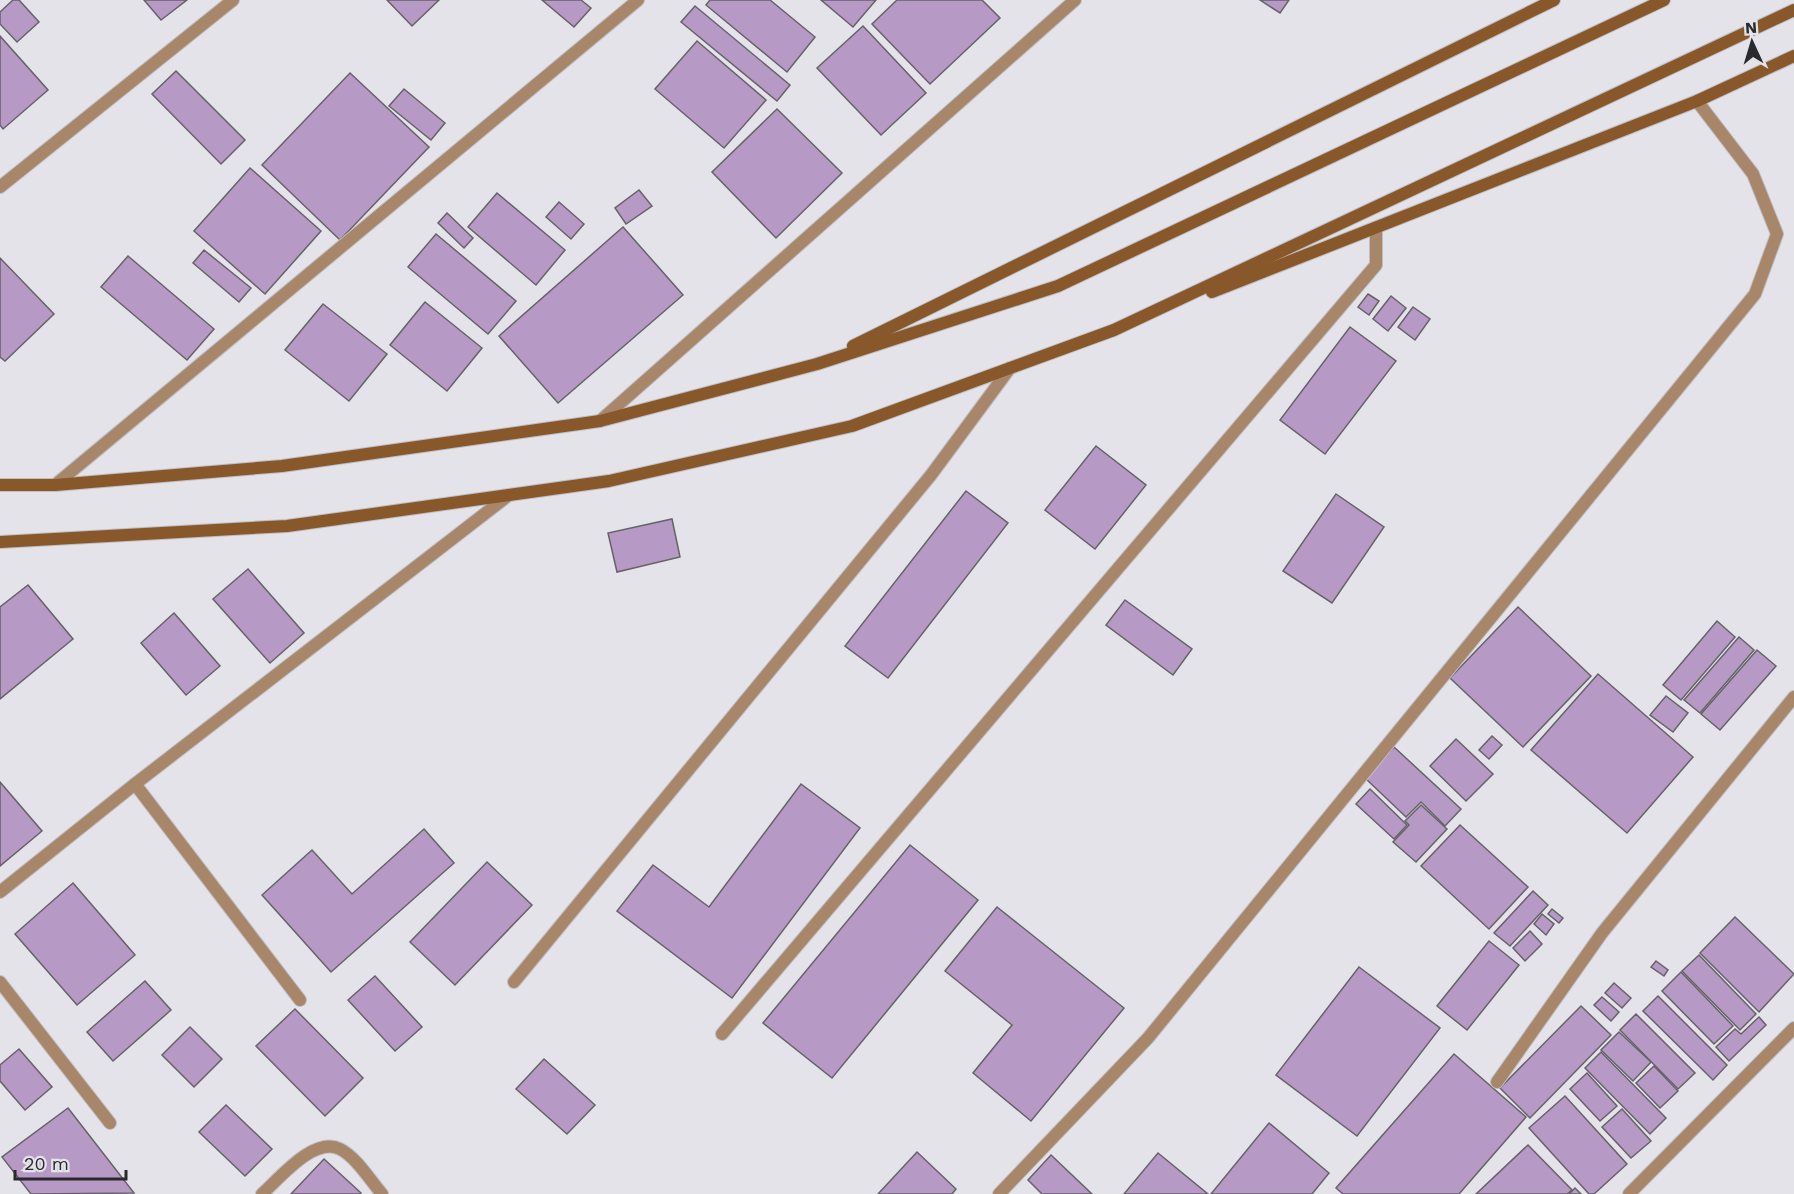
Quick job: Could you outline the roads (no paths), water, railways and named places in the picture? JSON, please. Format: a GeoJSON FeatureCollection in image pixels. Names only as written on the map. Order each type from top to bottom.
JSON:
{"type":"FeatureCollection","features":[{"type":"Feature","properties":{"kind":"main road"},"geometry":{"type":"LineString","coordinates":[[817,364],[1554,0]]}},
{"type":"Feature","properties":{"kind":"main road"},"geometry":{"type":"LineString","coordinates":[[0,485],[55,485],[282,466],[600,421],[817,364],[1058,286],[1664,0]]}},
{"type":"Feature","properties":{"kind":"main road"},"geometry":{"type":"LineString","coordinates":[[1114,330],[1794,10]]}},
{"type":"Feature","properties":{"kind":"main road"},"geometry":{"type":"LineString","coordinates":[[0,542],[287,526],[609,481],[852,426],[1114,330],[1376,228],[1697,101],[1794,56]]}},
{"type":"Feature","properties":{"kind":"street"},"geometry":{"type":"LineString","coordinates":[[0,187],[233,0]]}},
{"type":"Feature","properties":{"kind":"street"},"geometry":{"type":"LineString","coordinates":[[55,485],[638,0]]}},
{"type":"Feature","properties":{"kind":"street"},"geometry":{"type":"LineString","coordinates":[[600,421],[1075,0]]}},
{"type":"Feature","properties":{"kind":"street"},"geometry":{"type":"LineString","coordinates":[[999,1194],[1148,1038],[1755,294],[1777,234],[1753,174],[1697,101]]}},
{"type":"Feature","properties":{"kind":"street"},"geometry":{"type":"LineString","coordinates":[[722,1034],[1376,265],[1376,228]]}},
{"type":"Feature","properties":{"kind":"street"},"geometry":{"type":"LineString","coordinates":[[514,981],[931,475],[1010,368]]}},
{"type":"Feature","properties":{"kind":"street"},"geometry":{"type":"LineString","coordinates":[[0,892],[135,784],[509,495]]}},
{"type":"Feature","properties":{"kind":"street"},"geometry":{"type":"LineString","coordinates":[[1497,1082],[1602,933],[1794,697]]}},
{"type":"Feature","properties":{"kind":"street"},"geometry":{"type":"LineString","coordinates":[[135,784],[300,1000]]}},
{"type":"Feature","properties":{"kind":"street"},"geometry":{"type":"LineString","coordinates":[[0,982],[110,1123]]}},
{"type":"Feature","properties":{"kind":"street"},"geometry":{"type":"LineString","coordinates":[[1629,1194],[1794,1028]]}},
{"type":"Feature","properties":{"kind":"street"},"geometry":{"type":"LineString","coordinates":[[262,1194],[310,1150],[322,1147],[340,1149],[382,1194]]}}]}
